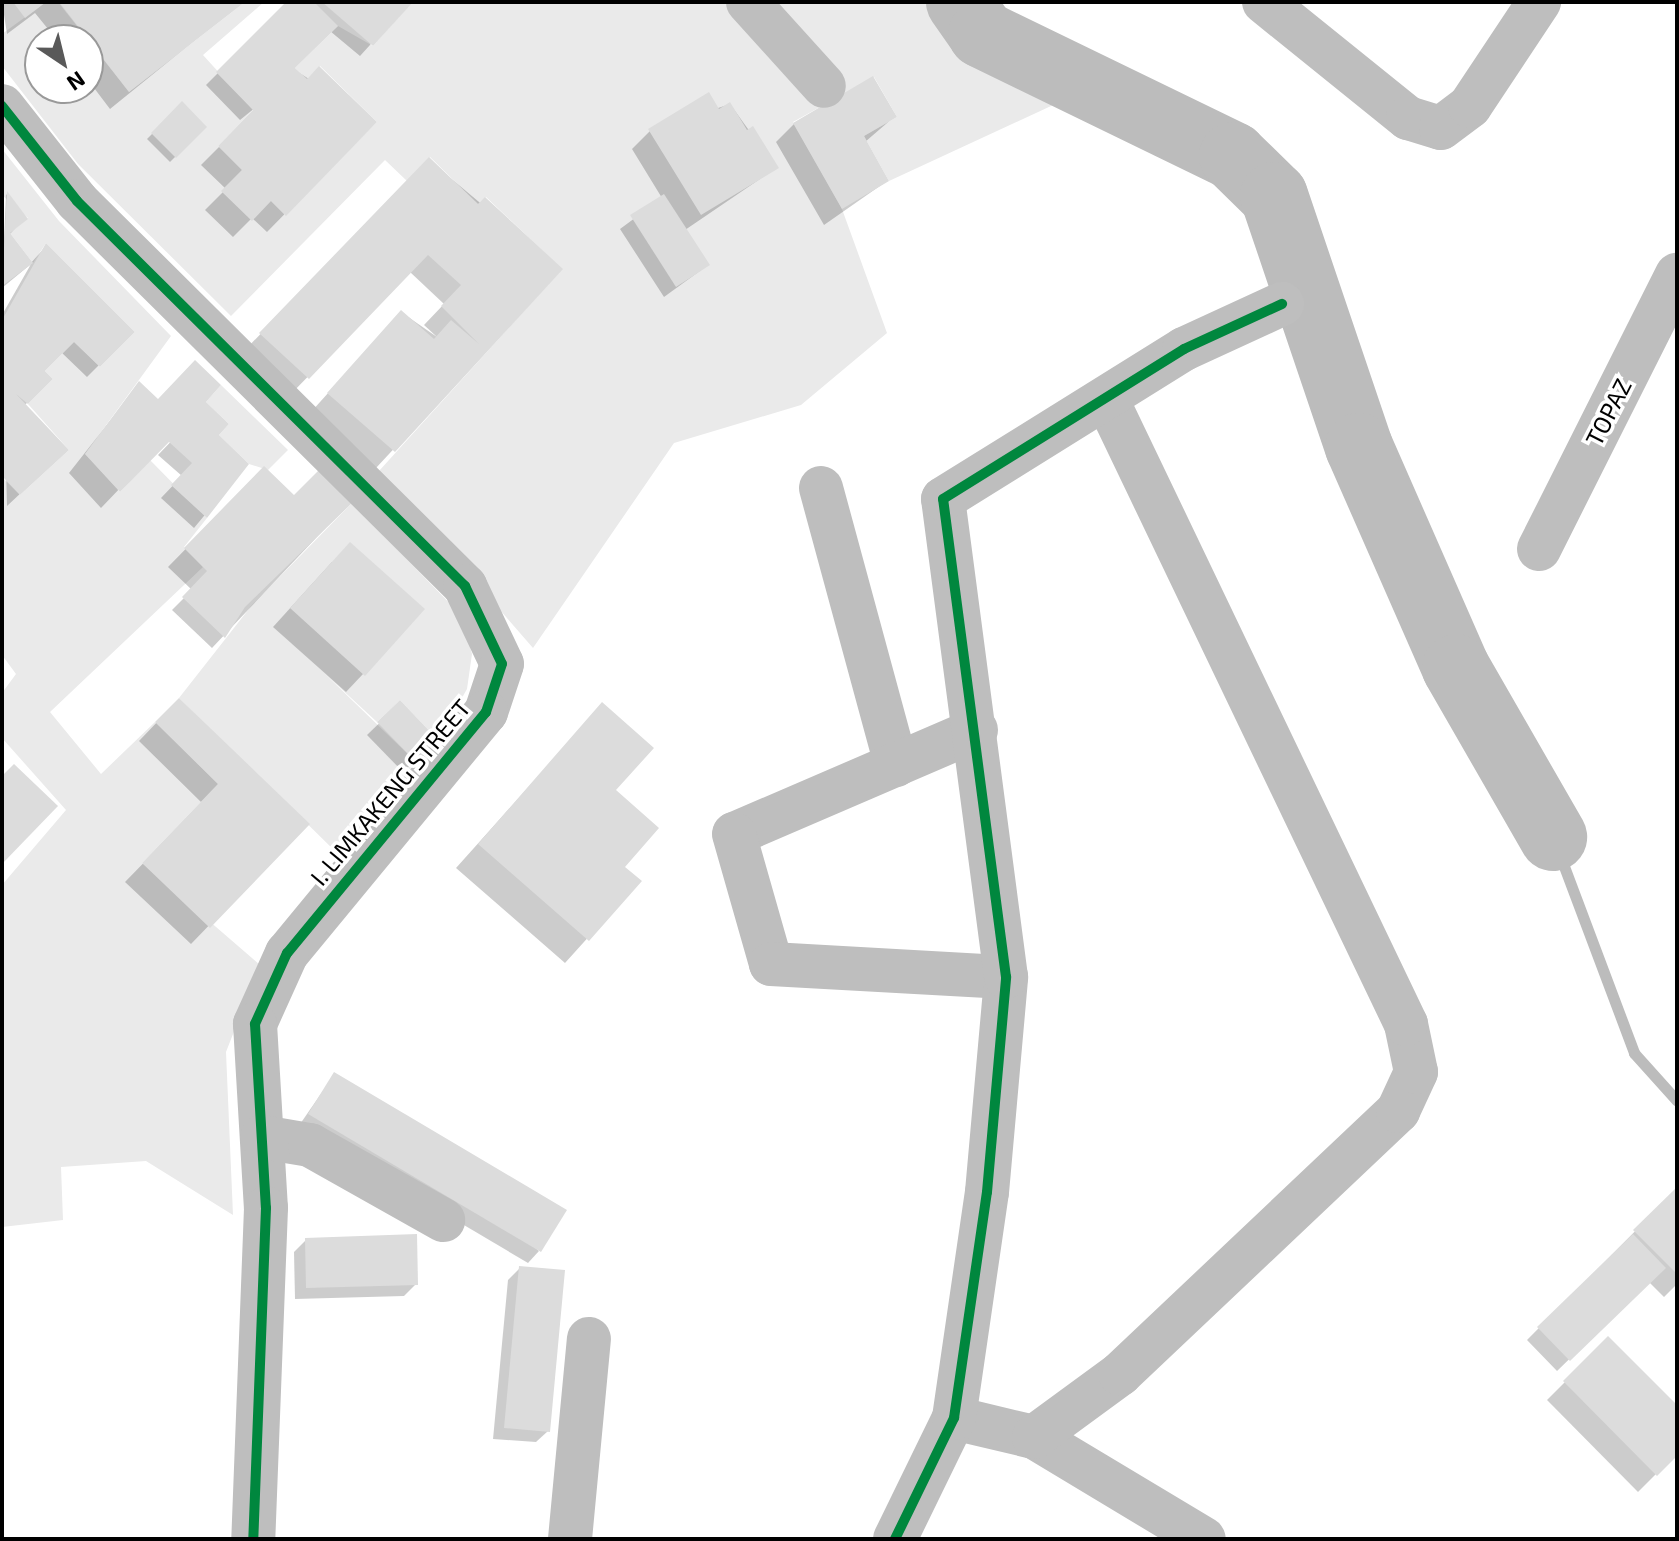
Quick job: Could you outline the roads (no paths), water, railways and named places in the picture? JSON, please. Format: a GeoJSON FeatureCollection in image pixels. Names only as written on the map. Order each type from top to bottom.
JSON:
{"type":"FeatureCollection","features":[{"type":"Feature","properties":{"kind":"street"},"geometry":{"type":"LineString","coordinates":[[748,2],[824,86]]}},
{"type":"Feature","properties":{"kind":"street"},"geometry":{"type":"LineString","coordinates":[[1264,2],[1408,118],[1441,128],[1470,106],[1539,2]]}},
{"type":"Feature","properties":{"kind":"street","name":"I. LIMKAKENG STREET"},"geometry":{"type":"LineString","coordinates":[[2,106],[77,201],[465,586],[502,664],[486,712],[337,884],[287,953],[255,1024],[262,1137],[253,1539]]}},
{"type":"Feature","properties":{"kind":"street","name":"TOPAZ"},"geometry":{"type":"LineString","coordinates":[[1539,549],[1677,275]]}},
{"type":"Feature","properties":{"kind":"street"},"geometry":{"type":"LineString","coordinates":[[895,1539],[954,1418],[987,1192],[1006,977],[976,730],[943,499],[1107,400],[1184,349],[1282,304]]}},
{"type":"Feature","properties":{"kind":"street"},"geometry":{"type":"LineString","coordinates":[[1034,1437],[1120,1374],[1398,1111],[1416,1072],[1406,1024],[1107,400]]}},
{"type":"Feature","properties":{"kind":"street"},"geometry":{"type":"LineString","coordinates":[[821,488],[896,765]]}},
{"type":"Feature","properties":{"kind":"street"},"geometry":{"type":"LineString","coordinates":[[976,730],[734,834],[771,964],[1006,977]]}},
{"type":"Feature","properties":{"kind":"street"},"geometry":{"type":"LineString","coordinates":[[262,1137],[310,1145],[443,1220]]}},
{"type":"Feature","properties":{"kind":"street"},"geometry":{"type":"LineString","coordinates":[[570,1539],[589,1339]]}},
{"type":"Feature","properties":{"kind":"street"},"geometry":{"type":"LineString","coordinates":[[954,1418],[1034,1437],[1204,1539]]}},
{"type":"Feature","properties":{"kind":"waterway"},"geometry":{"type":"LineString","coordinates":[[960,2],[982,34],[1233,156],[1274,196],[1359,447],[1456,668],[1553,837]]}},
{"type":"Feature","properties":{"kind":"waterway"},"geometry":{"type":"LineString","coordinates":[[1553,837],[1634,1053],[1677,1101]]}}]}
